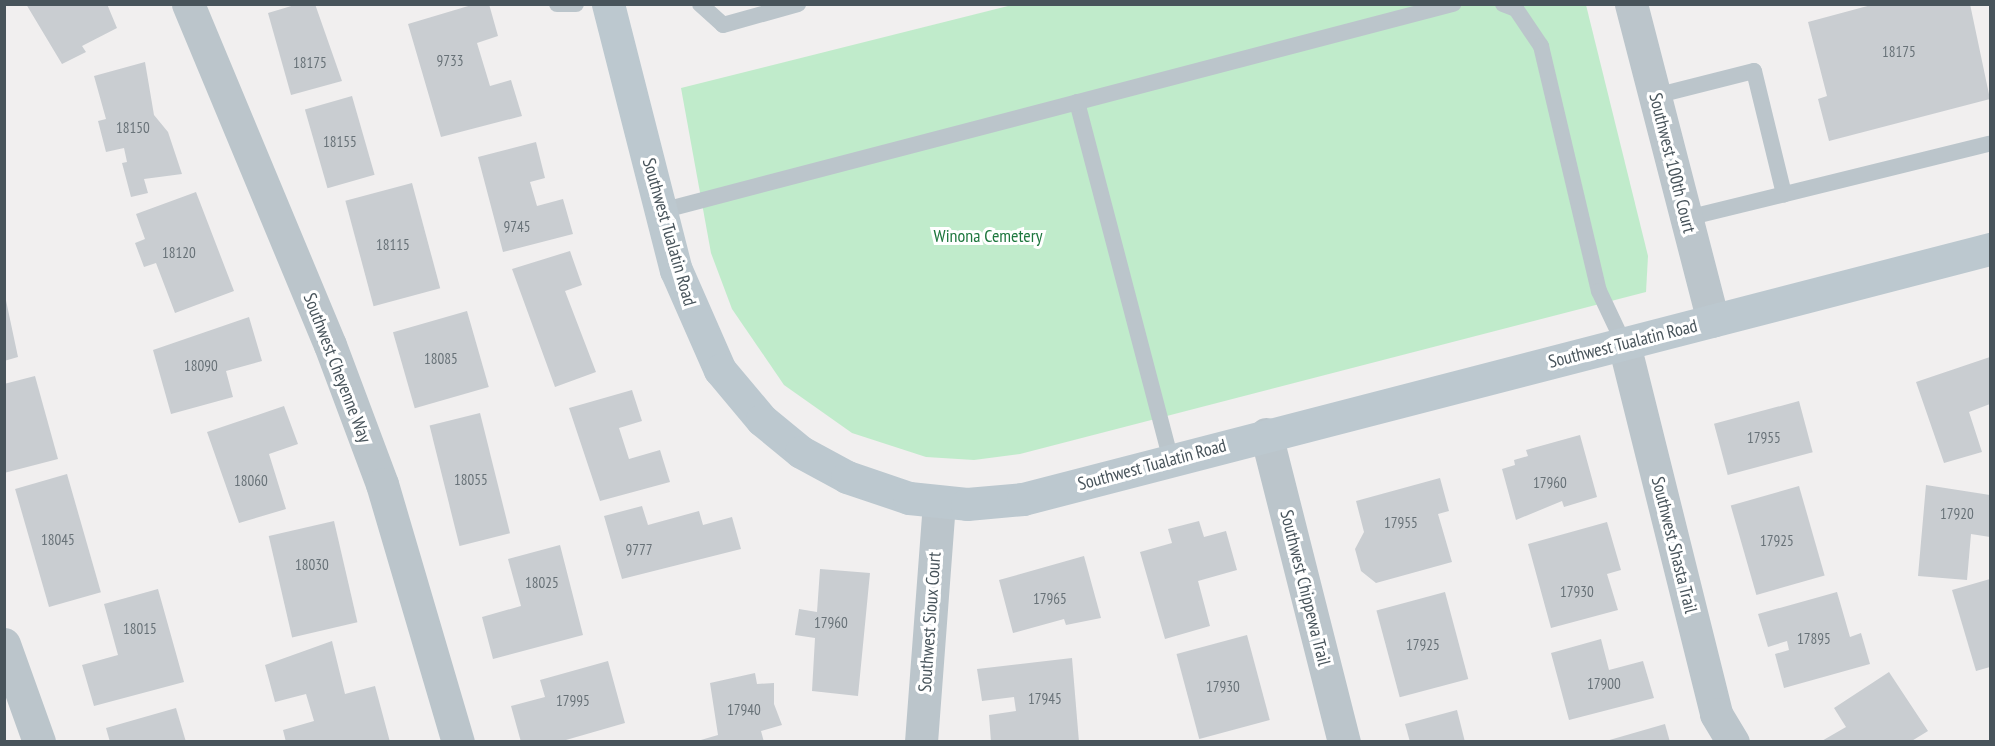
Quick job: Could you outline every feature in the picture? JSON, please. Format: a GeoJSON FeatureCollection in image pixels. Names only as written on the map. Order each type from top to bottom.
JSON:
{"type":"FeatureCollection","features":[{"type":"Feature","properties":{"kind":"main road","name":"Southwest Tualatin Road"},"geometry":{"type":"LineString","coordinates":[[611,5],[676,270],[707,345],[762,420],[801,452],[846,477],[939,503],[1023,499],[1266,434],[1990,249]]}},
{"type":"Feature","properties":{"kind":"street","name":"Southwest Cheyenne Way"},"geometry":{"type":"LineString","coordinates":[[188,4],[330,345],[382,484],[458,741]]}},
{"type":"Feature","properties":{"kind":"street","name":"Southwest 100th Court"},"geometry":{"type":"LineString","coordinates":[[1631,4],[1713,321]]}},
{"type":"Feature","properties":{"kind":"street","name":"Southwest Shasta Trail"},"geometry":{"type":"LineString","coordinates":[[1624,344],[1716,714],[1733,741]]}},
{"type":"Feature","properties":{"kind":"street","name":"Southwest Chippewa Trail"},"geometry":{"type":"LineString","coordinates":[[1266,434],[1344,741]]}},
{"type":"Feature","properties":{"kind":"street","name":"Southwest Sioux Court"},"geometry":{"type":"LineString","coordinates":[[921,741],[939,503]]}},
{"type":"Feature","properties":{"kind":"street"},"geometry":{"type":"LineString","coordinates":[[4,644],[39,741]]}},
{"type":"Feature","properties":{"kind":"lane"},"geometry":{"type":"LineString","coordinates":[[557,4],[576,4]]}},
{"type":"Feature","properties":{"kind":"lane"},"geometry":{"type":"LineString","coordinates":[[700,4],[723,25],[798,4]]}},
{"type":"Feature","properties":{"kind":"lane"},"geometry":{"type":"LineString","coordinates":[[661,211],[1453,4]]}},
{"type":"Feature","properties":{"kind":"lane"},"geometry":{"type":"LineString","coordinates":[[1503,4],[1516,9],[1541,46],[1599,291],[1624,344]]}},
{"type":"Feature","properties":{"kind":"lane"},"geometry":{"type":"LineString","coordinates":[[1655,96],[1754,71],[1784,194]]}},
{"type":"Feature","properties":{"kind":"lane"},"geometry":{"type":"LineString","coordinates":[[1077,102],[1171,460]]}},
{"type":"Feature","properties":{"kind":"lane"},"geometry":{"type":"LineString","coordinates":[[1687,218],[1989,144]]}},
{"type":"Feature","properties":{"kind":"green space","name":"Winona Cemetery"},"geometry":{"type":"Polygon","coordinates":[[[1012,5],[1586,5],[1648,256],[1646,292],[1020,454],[974,460],[926,457],[852,433],[784,385],[732,309],[711,253],[681,88],[1012,5]]]}},
{"type":"Feature","properties":{"kind":"building"},"geometry":{"type":"Polygon","coordinates":[[[26,4],[107,4],[117,28],[82,46],[86,52],[62,64],[26,4]]]}},
{"type":"Feature","properties":{"kind":"building"},"geometry":{"type":"Polygon","coordinates":[[[298,4],[315,4],[342,81],[291,95],[268,13],[298,4]]]}},
{"type":"Feature","properties":{"kind":"building"},"geometry":{"type":"Polygon","coordinates":[[[475,4],[489,4],[498,36],[477,43],[490,86],[511,80],[522,116],[441,137],[408,24],[475,4]]]}},
{"type":"Feature","properties":{"kind":"building"},"geometry":{"type":"Polygon","coordinates":[[[1875,4],[1970,4],[1990,99],[1829,141],[1818,99],[1827,96],[1808,22],[1875,4]]]}},
{"type":"Feature","properties":{"kind":"building"},"geometry":{"type":"Polygon","coordinates":[[[145,62],[154,115],[168,132],[182,174],[144,179],[148,193],[131,197],[122,163],[127,162],[124,148],[106,152],[98,121],[106,119],[94,76],[145,62]]]}},
{"type":"Feature","properties":{"kind":"building"},"geometry":{"type":"Polygon","coordinates":[[[352,96],[375,175],[328,188],[305,110],[352,96]]]}},
{"type":"Feature","properties":{"kind":"building"},"geometry":{"type":"Polygon","coordinates":[[[536,142],[545,178],[530,182],[537,206],[563,199],[573,234],[503,252],[478,157],[536,142]]]}},
{"type":"Feature","properties":{"kind":"building"},"geometry":{"type":"Polygon","coordinates":[[[412,183],[440,288],[374,306],[345,201],[412,183]]]}},
{"type":"Feature","properties":{"kind":"building"},"geometry":{"type":"Polygon","coordinates":[[[196,192],[234,291],[175,313],[156,263],[144,267],[135,243],[145,239],[136,214],[196,192]]]}},
{"type":"Feature","properties":{"kind":"building"},"geometry":{"type":"Polygon","coordinates":[[[570,251],[582,285],[565,291],[596,372],[555,387],[512,269],[570,251]]]}},
{"type":"Feature","properties":{"kind":"building"},"geometry":{"type":"Polygon","coordinates":[[[4,291],[18,357],[4,361],[4,291]]]}},
{"type":"Feature","properties":{"kind":"building"},"geometry":{"type":"Polygon","coordinates":[[[467,311],[489,387],[415,408],[393,332],[467,311]]]}},
{"type":"Feature","properties":{"kind":"building"},"geometry":{"type":"Polygon","coordinates":[[[249,317],[262,361],[226,371],[233,397],[171,414],[153,350],[249,317]]]}},
{"type":"Feature","properties":{"kind":"building"},"geometry":{"type":"Polygon","coordinates":[[[1990,357],[1990,404],[1969,412],[1982,452],[1944,463],[1916,382],[1990,357]]]}},
{"type":"Feature","properties":{"kind":"building"},"geometry":{"type":"Polygon","coordinates":[[[35,376],[58,459],[4,473],[4,384],[35,376]]]}},
{"type":"Feature","properties":{"kind":"building"},"geometry":{"type":"Polygon","coordinates":[[[632,390],[642,421],[619,428],[629,459],[660,450],[670,482],[600,501],[569,408],[632,390]]]}},
{"type":"Feature","properties":{"kind":"building"},"geometry":{"type":"Polygon","coordinates":[[[1799,401],[1813,452],[1728,475],[1714,424],[1799,401]]]}},
{"type":"Feature","properties":{"kind":"building"},"geometry":{"type":"Polygon","coordinates":[[[284,406],[298,444],[269,454],[286,509],[239,523],[207,432],[284,406]]]}},
{"type":"Feature","properties":{"kind":"building"},"geometry":{"type":"Polygon","coordinates":[[[480,413],[510,533],[460,546],[430,426],[480,413]]]}},
{"type":"Feature","properties":{"kind":"building"},"geometry":{"type":"Polygon","coordinates":[[[1580,435],[1597,497],[1564,507],[1562,501],[1516,520],[1502,469],[1515,465],[1514,460],[1528,456],[1526,450],[1580,435]]]}},
{"type":"Feature","properties":{"kind":"building"},"geometry":{"type":"Polygon","coordinates":[[[67,474],[101,592],[49,607],[15,489],[67,474]]]}},
{"type":"Feature","properties":{"kind":"building"},"geometry":{"type":"Polygon","coordinates":[[[1440,478],[1449,511],[1438,514],[1452,562],[1376,583],[1361,571],[1355,549],[1364,532],[1356,501],[1440,478]]]}},
{"type":"Feature","properties":{"kind":"building"},"geometry":{"type":"Polygon","coordinates":[[[1926,485],[1990,495],[1990,537],[1971,534],[1967,580],[1918,576],[1926,485]]]}},
{"type":"Feature","properties":{"kind":"building"},"geometry":{"type":"Polygon","coordinates":[[[1799,486],[1825,575],[1756,595],[1731,506],[1799,486]]]}},
{"type":"Feature","properties":{"kind":"building"},"geometry":{"type":"Polygon","coordinates":[[[642,506],[648,525],[699,511],[703,525],[732,517],[741,549],[622,579],[604,516],[642,506]]]}},
{"type":"Feature","properties":{"kind":"building"},"geometry":{"type":"Polygon","coordinates":[[[334,521],[357,622],[292,637],[269,536],[334,521]]]}},
{"type":"Feature","properties":{"kind":"building"},"geometry":{"type":"Polygon","coordinates":[[[1199,521],[1204,537],[1226,531],[1237,570],[1198,581],[1210,626],[1165,639],[1140,552],[1172,543],[1168,529],[1199,521]]]}},
{"type":"Feature","properties":{"kind":"building"},"geometry":{"type":"Polygon","coordinates":[[[1607,522],[1621,570],[1607,574],[1618,610],[1551,628],[1528,544],[1607,522]]]}},
{"type":"Feature","properties":{"kind":"building"},"geometry":{"type":"Polygon","coordinates":[[[560,545],[583,635],[493,659],[482,617],[521,606],[508,559],[560,545]]]}},
{"type":"Feature","properties":{"kind":"building"},"geometry":{"type":"Polygon","coordinates":[[[1084,556],[1101,618],[1066,625],[1064,619],[1013,633],[999,580],[1084,556]]]}},
{"type":"Feature","properties":{"kind":"building"},"geometry":{"type":"Polygon","coordinates":[[[820,569],[870,573],[858,696],[812,691],[815,638],[795,635],[799,609],[817,612],[820,569]]]}},
{"type":"Feature","properties":{"kind":"building"},"geometry":{"type":"Polygon","coordinates":[[[1990,579],[1990,667],[1976,671],[1952,590],[1990,579]]]}},
{"type":"Feature","properties":{"kind":"building"},"geometry":{"type":"Polygon","coordinates":[[[158,589],[184,682],[94,706],[82,665],[118,655],[104,604],[158,589]]]}},
{"type":"Feature","properties":{"kind":"building"},"geometry":{"type":"Polygon","coordinates":[[[1445,592],[1468,679],[1400,697],[1376,610],[1445,592]]]}},
{"type":"Feature","properties":{"kind":"building"},"geometry":{"type":"Polygon","coordinates":[[[1837,592],[1850,637],[1861,633],[1870,664],[1784,688],[1775,654],[1789,650],[1787,641],[1768,647],[1758,614],[1837,592]]]}},
{"type":"Feature","properties":{"kind":"building"},"geometry":{"type":"Polygon","coordinates":[[[1247,635],[1270,720],[1199,739],[1176,654],[1247,635]]]}},
{"type":"Feature","properties":{"kind":"building"},"geometry":{"type":"Polygon","coordinates":[[[1601,639],[1609,670],[1643,661],[1654,698],[1569,720],[1551,653],[1601,639]]]}},
{"type":"Feature","properties":{"kind":"building"},"geometry":{"type":"Polygon","coordinates":[[[332,641],[345,694],[375,686],[390,742],[286,742],[283,730],[314,721],[306,694],[275,702],[265,665],[332,641]]]}},
{"type":"Feature","properties":{"kind":"building"},"geometry":{"type":"Polygon","coordinates":[[[1072,658],[1079,742],[991,742],[989,715],[1016,711],[1014,697],[982,701],[977,669],[1072,658]]]}},
{"type":"Feature","properties":{"kind":"building"},"geometry":{"type":"Polygon","coordinates":[[[608,661],[625,723],[559,742],[521,742],[511,706],[545,697],[540,680],[608,661]]]}},
{"type":"Feature","properties":{"kind":"building"},"geometry":{"type":"Polygon","coordinates":[[[1889,672],[1928,731],[1910,742],[1820,742],[1846,727],[1834,708],[1889,672]]]}},
{"type":"Feature","properties":{"kind":"building"},"geometry":{"type":"Polygon","coordinates":[[[755,673],[757,684],[774,683],[774,704],[782,725],[761,731],[764,742],[694,742],[718,735],[710,683],[755,673]]]}},
{"type":"Feature","properties":{"kind":"building"},"geometry":{"type":"Polygon","coordinates":[[[176,708],[186,742],[110,742],[106,728],[176,708]]]}},
{"type":"Feature","properties":{"kind":"building"},"geometry":{"type":"Polygon","coordinates":[[[1457,710],[1465,742],[1410,742],[1405,724],[1457,710]]]}},
{"type":"Feature","properties":{"kind":"building"},"geometry":{"type":"Polygon","coordinates":[[[1665,724],[1670,742],[1606,742],[1606,741],[1665,724]]]}}]}
